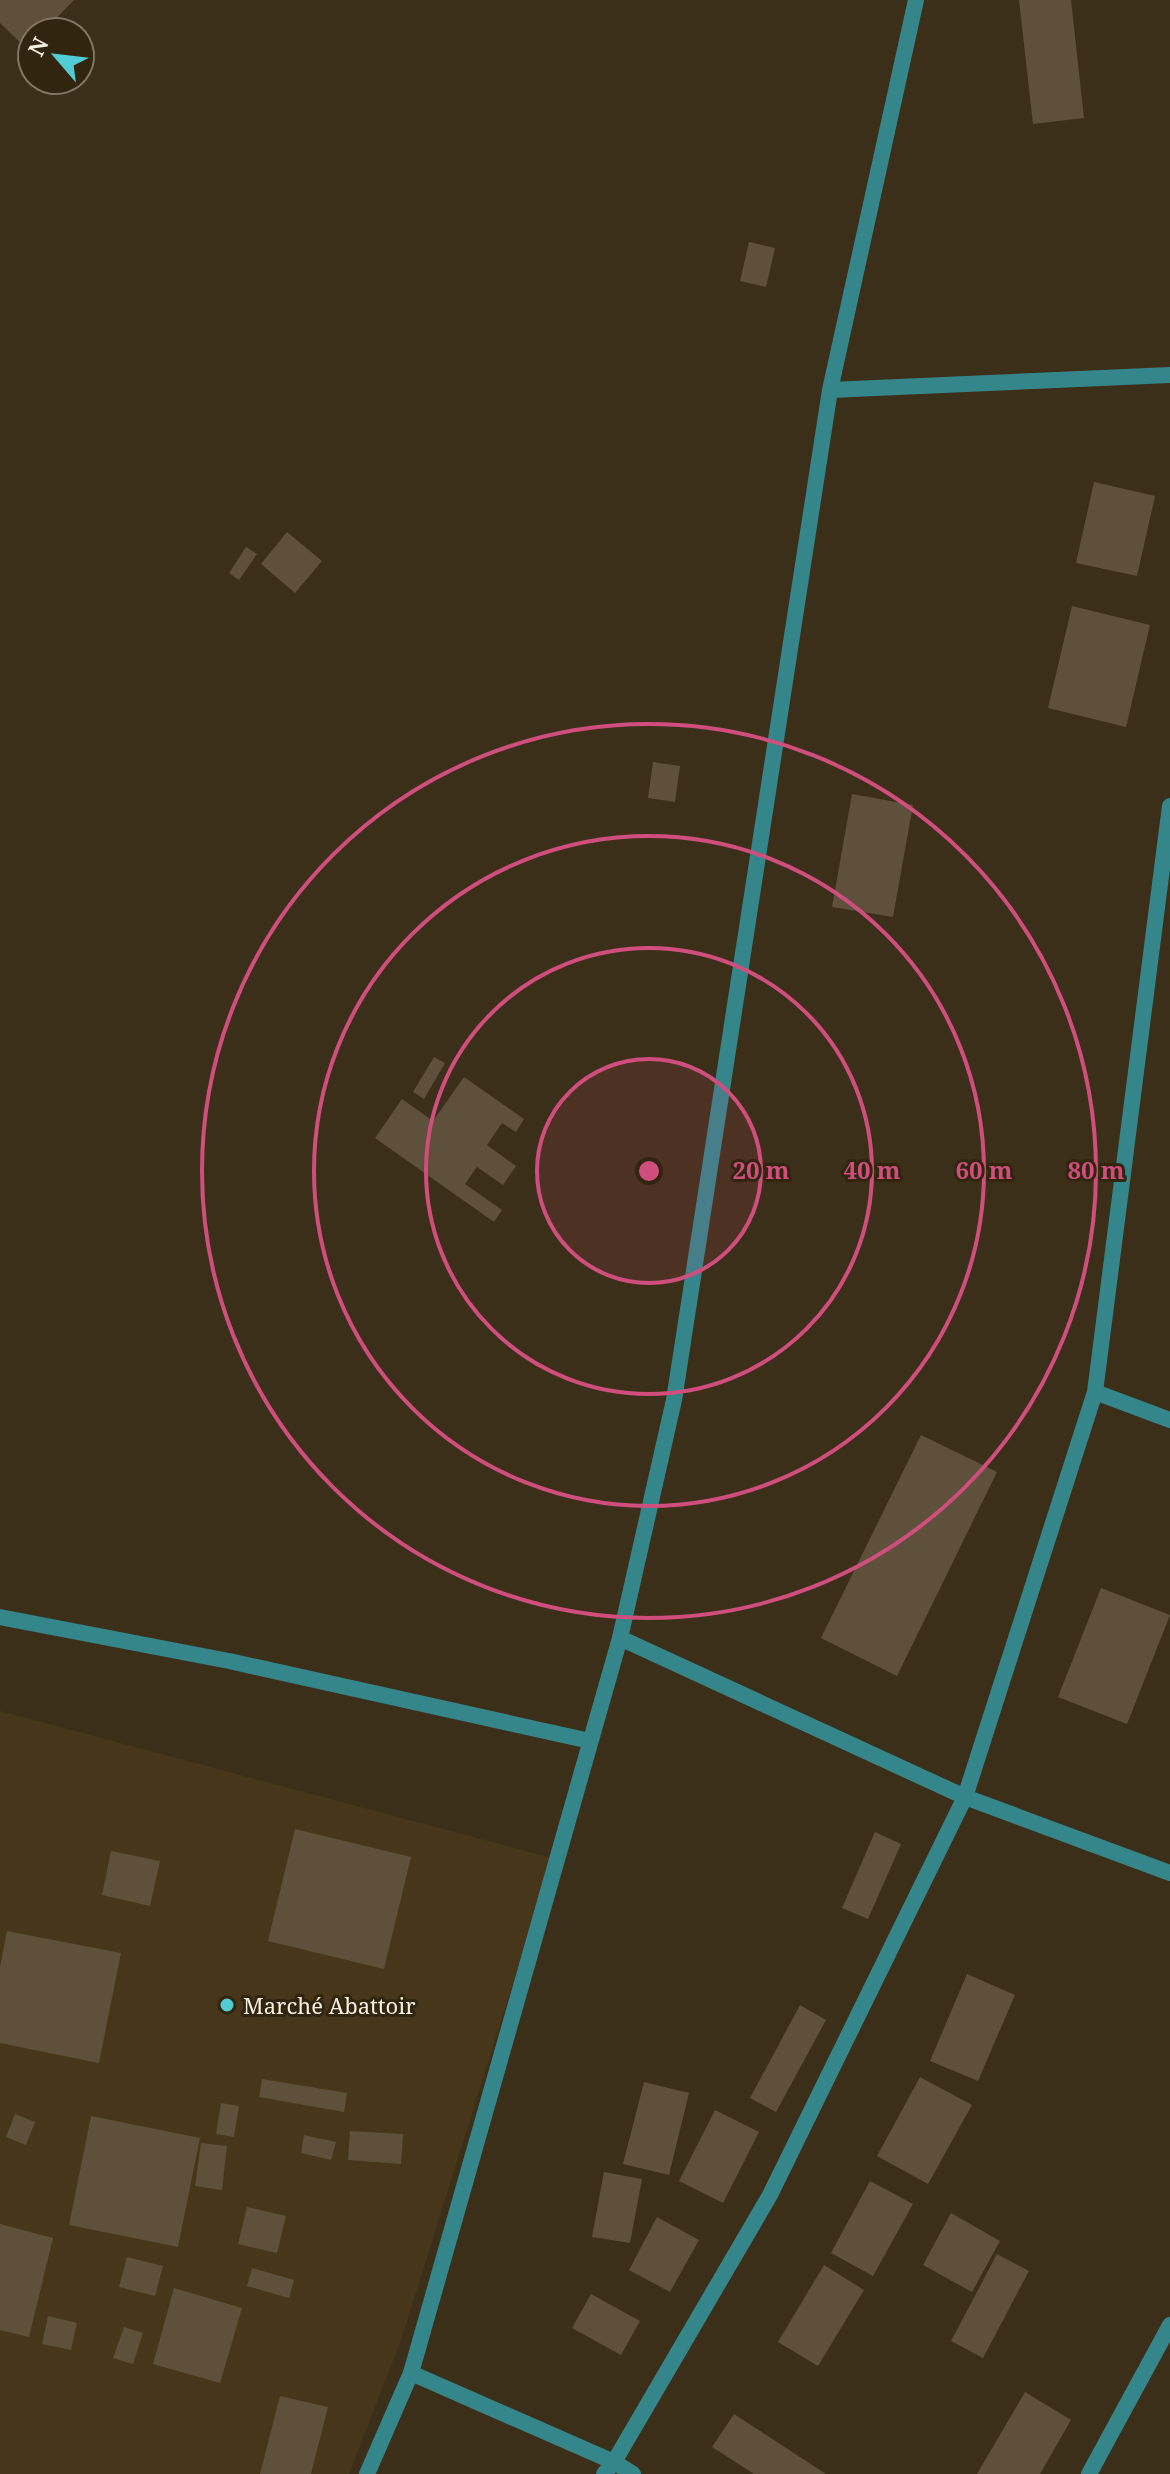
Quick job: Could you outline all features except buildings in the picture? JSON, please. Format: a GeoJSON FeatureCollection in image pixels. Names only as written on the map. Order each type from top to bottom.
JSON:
{"type":"FeatureCollection","features":[{"type":"Feature","properties":{"kind":"street"},"geometry":{"type":"LineString","coordinates":[[367,2474],[411,2373],[620,1638],[674,1400],[830,390],[916,0]]}},
{"type":"Feature","properties":{"kind":"street"},"geometry":{"type":"LineString","coordinates":[[830,390],[1170,375]]}},
{"type":"Feature","properties":{"kind":"street"},"geometry":{"type":"LineString","coordinates":[[609,2468],[770,2195],[965,1797],[1095,1392],[1170,806]]}},
{"type":"Feature","properties":{"kind":"street"},"geometry":{"type":"LineString","coordinates":[[1095,1392],[1170,1420]]}},
{"type":"Feature","properties":{"kind":"street"},"geometry":{"type":"LineString","coordinates":[[0,1617],[229,1661],[590,1741]]}},
{"type":"Feature","properties":{"kind":"street"},"geometry":{"type":"LineString","coordinates":[[620,1638],[965,1797],[1170,1873]]}},
{"type":"Feature","properties":{"kind":"street"},"geometry":{"type":"LineString","coordinates":[[1089,2474],[1170,2325]]}},
{"type":"Feature","properties":{"kind":"street"},"geometry":{"type":"LineString","coordinates":[[411,2373],[609,2468],[633,2474]]}},
{"type":"Feature","properties":{"kind":"shaded area"},"geometry":{"type":"Polygon","coordinates":[[[0,1711],[552,1858],[401,2340],[349,2474],[0,2474],[0,1711]]]}},
{"type":"Feature","properties":{"kind":"place","name":"Marché Abattoir"},"geometry":{"type":"Point","coordinates":[227,2005]}}]}
